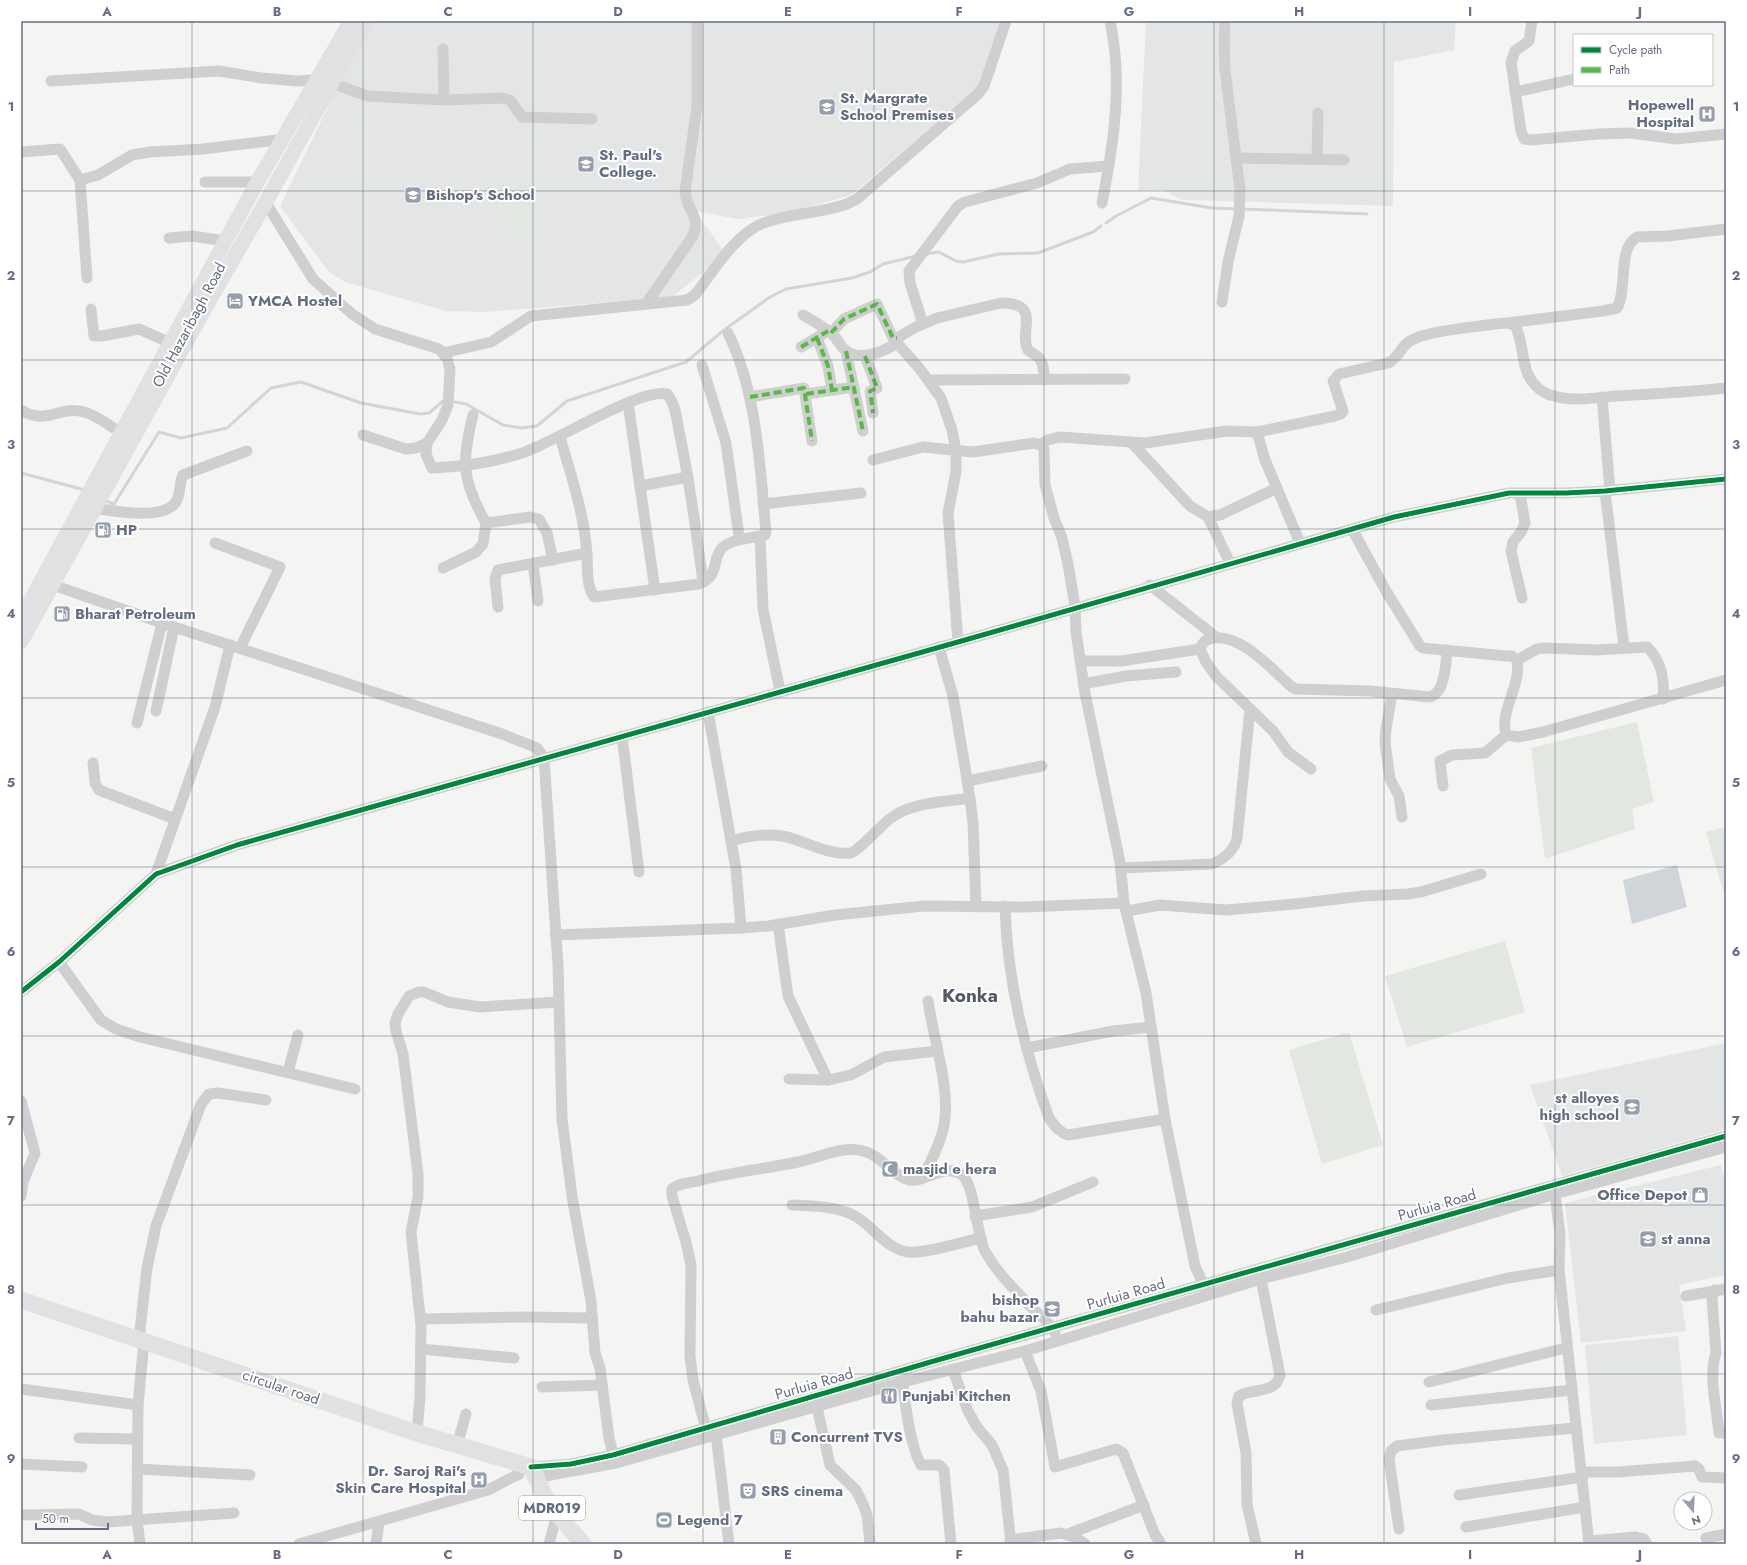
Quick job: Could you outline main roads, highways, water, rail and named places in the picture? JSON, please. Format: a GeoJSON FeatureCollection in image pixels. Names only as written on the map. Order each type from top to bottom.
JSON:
{"type":"FeatureCollection","features":[{"type":"Feature","properties":{"kind":"main road","name":"circular road"},"geometry":{"type":"LineString","coordinates":[[21,1300],[388,1434],[528,1473]]}},
{"type":"Feature","properties":{"kind":"main road","name":"circular road"},"geometry":{"type":"LineString","coordinates":[[21,1311],[142,1344],[457,1445],[528,1473]]}},
{"type":"Feature","properties":{"kind":"main road","name":"MDR019"},"geometry":{"type":"LineString","coordinates":[[528,1473],[548,1503],[583,1544]]}},
{"type":"Feature","properties":{"kind":"waterway"},"geometry":{"type":"LineString","coordinates":[[1106,223],[1116,216],[1151,198],[1212,208],[1237,209]]}},
{"type":"Feature","properties":{"kind":"waterway"},"geometry":{"type":"LineString","coordinates":[[1244,209],[1367,214]]}},
{"type":"Feature","properties":{"kind":"waterway"},"geometry":{"type":"LineString","coordinates":[[926,254],[939,252],[956,261],[963,262],[999,254],[1038,253],[1093,232],[1101,226]]}},
{"type":"Feature","properties":{"kind":"waterway"},"geometry":{"type":"LineString","coordinates":[[455,402],[466,404],[503,425],[521,428],[537,426],[567,401],[686,362],[724,330],[770,297],[786,289],[852,278],[870,272],[883,264],[916,256]]}},
{"type":"Feature","properties":{"kind":"waterway"},"geometry":{"type":"LineString","coordinates":[[104,500],[114,504],[159,432],[181,438],[227,428],[271,388],[301,382],[361,403],[420,414],[429,413],[443,401]]}},
{"type":"Feature","properties":{"kind":"waterway"},"geometry":{"type":"LineString","coordinates":[[21,473],[85,490]]}},
{"type":"Feature","properties":{"kind":"place","name":"St. Margrate School Premises"},"geometry":{"type":"Point","coordinates":[827,107]}},
{"type":"Feature","properties":{"kind":"place","name":"Hopewell Hospital"},"geometry":{"type":"Point","coordinates":[1707,114]}},
{"type":"Feature","properties":{"kind":"place","name":"St. Paul's College."},"geometry":{"type":"Point","coordinates":[586,164]}},
{"type":"Feature","properties":{"kind":"place","name":"Bishop's School"},"geometry":{"type":"Point","coordinates":[413,195]}},
{"type":"Feature","properties":{"kind":"place","name":"YMCA Hostel"},"geometry":{"type":"Point","coordinates":[235,301]}},
{"type":"Feature","properties":{"kind":"place","name":"HP"},"geometry":{"type":"Point","coordinates":[103,530]}},
{"type":"Feature","properties":{"kind":"place","name":"Bharat Petroleum"},"geometry":{"type":"Point","coordinates":[62,614]}},
{"type":"Feature","properties":{"kind":"place","name":"st alloyes high school"},"geometry":{"type":"Point","coordinates":[1632,1107]}},
{"type":"Feature","properties":{"kind":"place","name":"masjid e hera"},"geometry":{"type":"Point","coordinates":[890,1169]}},
{"type":"Feature","properties":{"kind":"place","name":"Office Depot"},"geometry":{"type":"Point","coordinates":[1700,1195]}},
{"type":"Feature","properties":{"kind":"place","name":"st anna"},"geometry":{"type":"Point","coordinates":[1648,1239]}},
{"type":"Feature","properties":{"kind":"place","name":"bishop bahu bazar"},"geometry":{"type":"Point","coordinates":[1052,1309]}},
{"type":"Feature","properties":{"kind":"place","name":"Punjabi Kitchen"},"geometry":{"type":"Point","coordinates":[889,1396]}},
{"type":"Feature","properties":{"kind":"place","name":"Concurrent TVS"},"geometry":{"type":"Point","coordinates":[778,1437]}},
{"type":"Feature","properties":{"kind":"place","name":"Dr. Saroj Rai's Skin Care Hospital"},"geometry":{"type":"Point","coordinates":[479,1480]}},
{"type":"Feature","properties":{"kind":"place","name":"SRS cinema"},"geometry":{"type":"Point","coordinates":[748,1491]}},
{"type":"Feature","properties":{"kind":"place","name":"Legend 7"},"geometry":{"type":"Point","coordinates":[664,1520]}},
{"type":"Feature","properties":{"kind":"district","name":"Konka"},"geometry":{"type":"Point","coordinates":[970,995]}}]}
